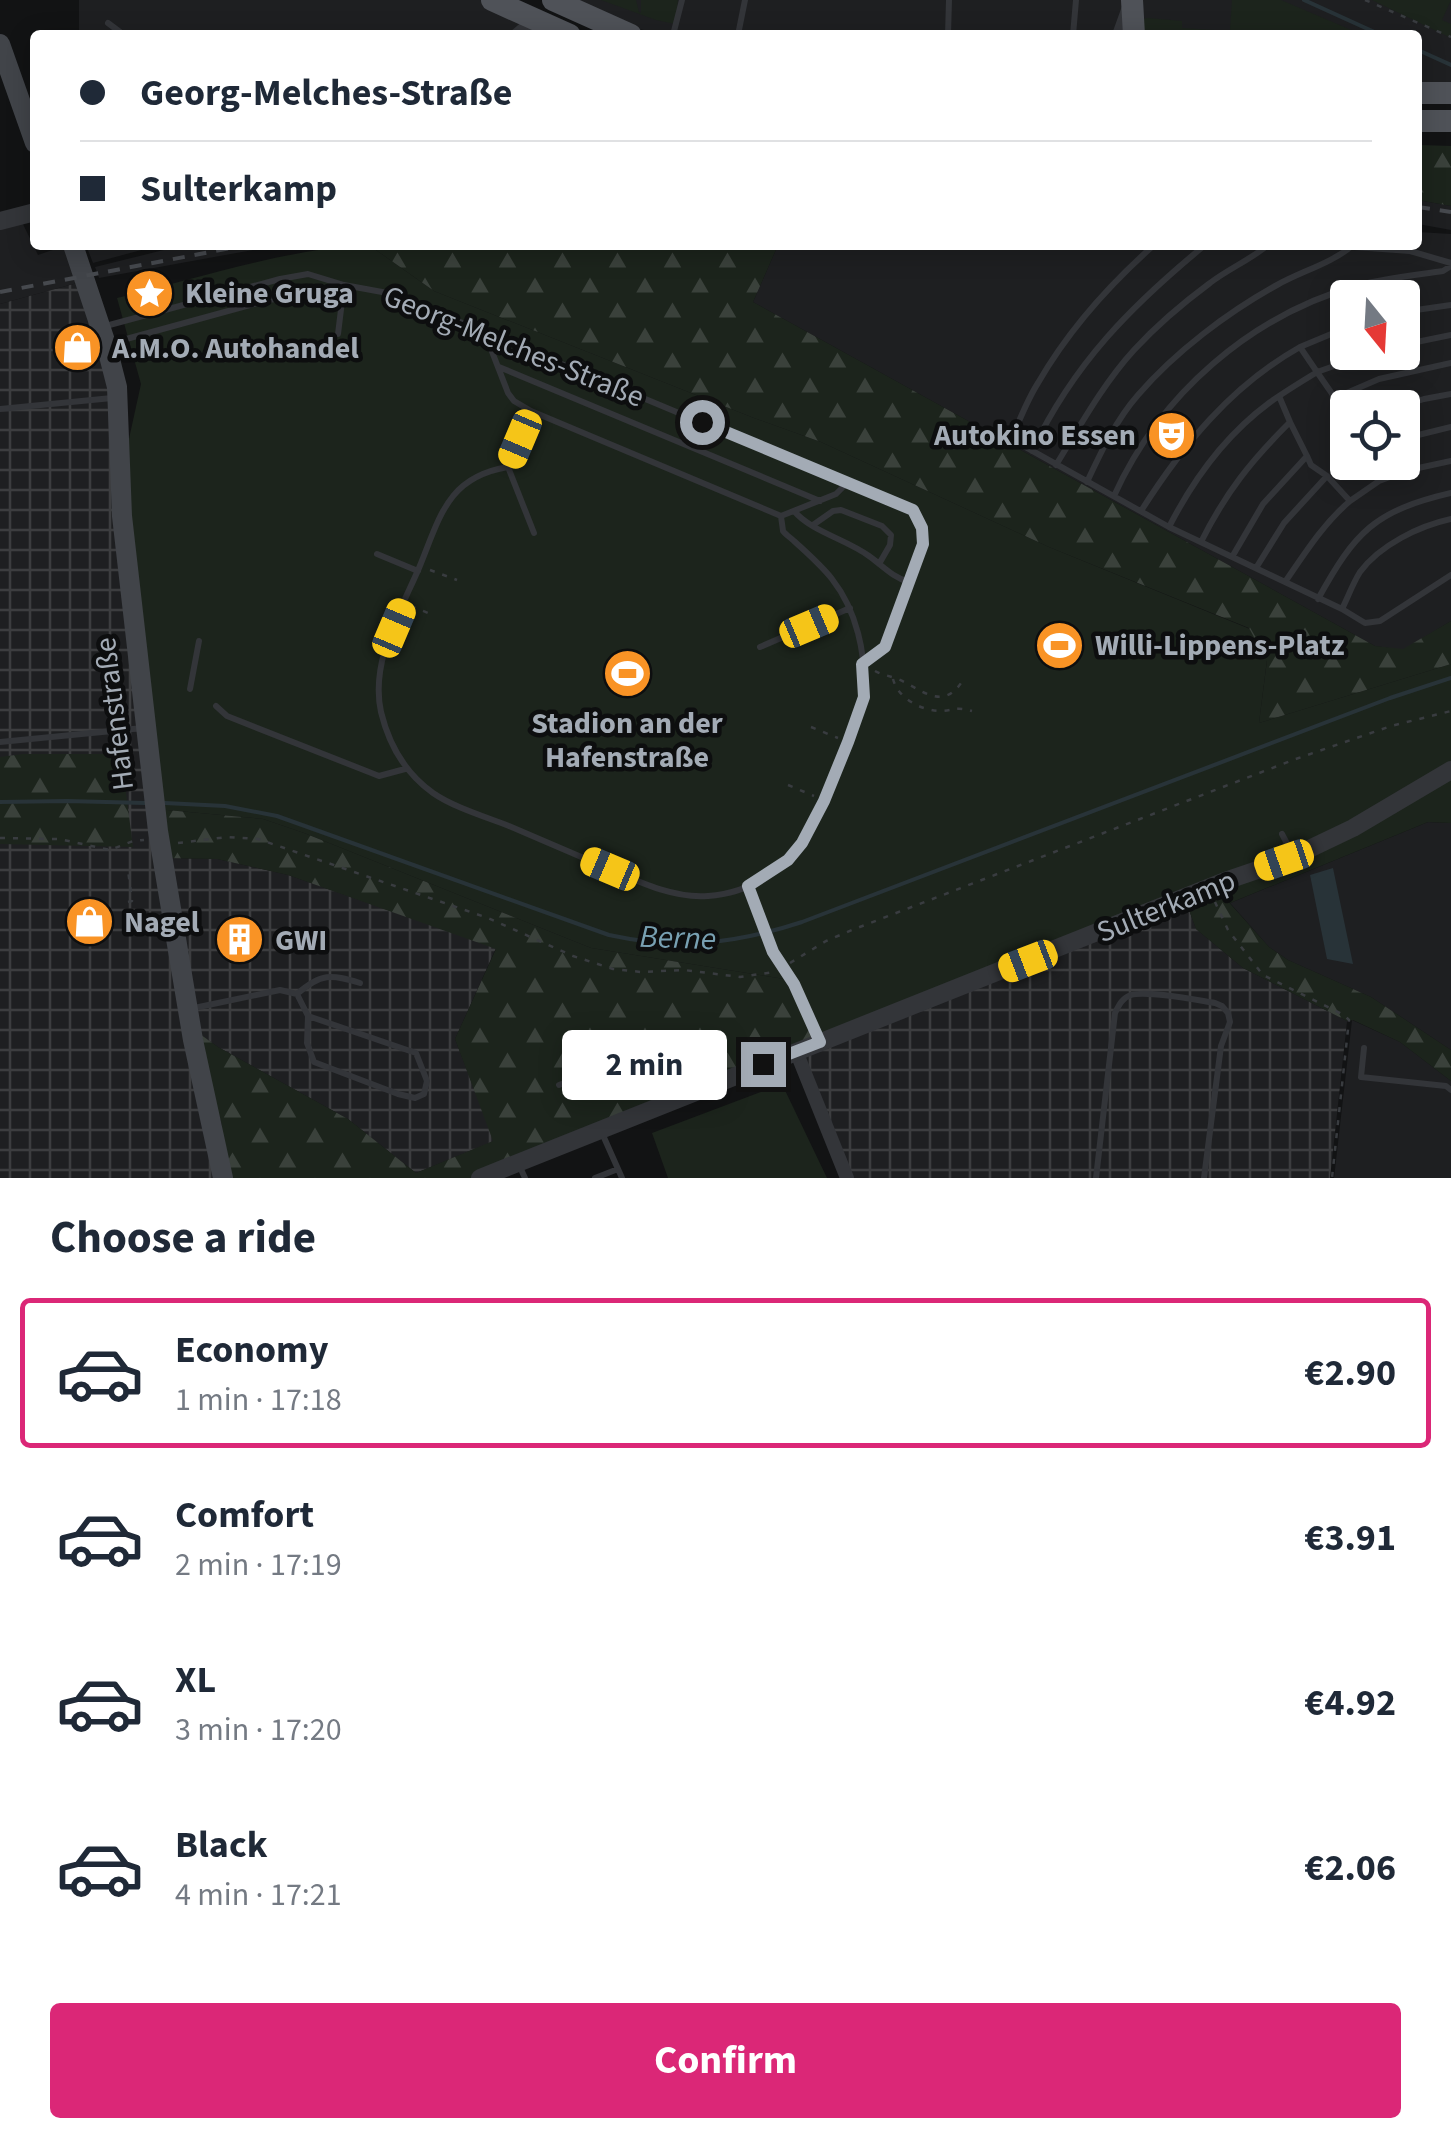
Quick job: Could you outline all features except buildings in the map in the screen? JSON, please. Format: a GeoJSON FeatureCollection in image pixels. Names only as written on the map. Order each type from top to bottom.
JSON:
{"type":"FeatureCollection","features":[{"type":"Feature","properties":{"kind":"main road"},"geometry":{"type":"LineString","coordinates":[[492,0],[559,30]]}},
{"type":"Feature","properties":{"kind":"main road"},"geometry":{"type":"LineString","coordinates":[[1132,0],[1134,30]]}},
{"type":"Feature","properties":{"kind":"main road"},"geometry":{"type":"LineString","coordinates":[[536,19],[559,2],[620,30]]}},
{"type":"Feature","properties":{"kind":"main road"},"geometry":{"type":"LineString","coordinates":[[0,44],[30,129]]}},
{"type":"Feature","properties":{"kind":"main road"},"geometry":{"type":"LineString","coordinates":[[1422,93],[1451,94]]}},
{"type":"Feature","properties":{"kind":"main road"},"geometry":{"type":"LineString","coordinates":[[1422,121],[1451,121]]}},
{"type":"Feature","properties":{"kind":"main road","name":"Hafenstraße"},"geometry":{"type":"LineString","coordinates":[[74,250],[104,336],[118,397],[122,516],[152,792],[188,1010],[223,1178]]}},
{"type":"Feature","properties":{"kind":"street"},"geometry":{"type":"LineString","coordinates":[[1121,30],[1132,0]]}},
{"type":"Feature","properties":{"kind":"street"},"geometry":{"type":"LineString","coordinates":[[523,30],[536,19]]}},
{"type":"Feature","properties":{"kind":"street"},"geometry":{"type":"LineString","coordinates":[[0,222],[30,213]]}},
{"type":"Feature","properties":{"kind":"street","name":"Sulterkamp"},"geometry":{"type":"LineString","coordinates":[[480,1178],[522,1171],[601,1131],[1099,927],[1294,856],[1353,828],[1451,770]]}},
{"type":"Feature","properties":{"kind":"street"},"geometry":{"type":"LineString","coordinates":[[796,1051],[847,1178]]}},
{"type":"Feature","properties":{"kind":"lane"},"geometry":{"type":"LineString","coordinates":[[675,30],[682,0]]}},
{"type":"Feature","properties":{"kind":"lane"},"geometry":{"type":"LineString","coordinates":[[739,30],[745,0]]}},
{"type":"Feature","properties":{"kind":"lane"},"geometry":{"type":"LineString","coordinates":[[948,0],[948,30]]}},
{"type":"Feature","properties":{"kind":"lane"},"geometry":{"type":"LineString","coordinates":[[1073,30],[1076,0]]}},
{"type":"Feature","properties":{"kind":"lane"},"geometry":{"type":"LineString","coordinates":[[108,23],[117,30]]}},
{"type":"Feature","properties":{"kind":"lane"},"geometry":{"type":"LineString","coordinates":[[1149,250],[1070,334],[1037,384],[1011,439],[1169,527],[1342,608],[1365,623],[1380,621],[1451,574]]}},
{"type":"Feature","properties":{"kind":"lane"},"geometry":{"type":"LineString","coordinates":[[1032,451],[1048,416],[1086,360],[1126,314],[1199,250]]}},
{"type":"Feature","properties":{"kind":"lane"},"geometry":{"type":"LineString","coordinates":[[1056,465],[1107,384],[1135,350],[1213,280],[1260,250]]}},
{"type":"Feature","properties":{"kind":"lane"},"geometry":{"type":"LineString","coordinates":[[1087,482],[1105,444],[1137,396],[1203,334],[1278,284],[1347,250]]}},
{"type":"Feature","properties":{"kind":"lane"},"geometry":{"type":"LineString","coordinates":[[1114,496],[1163,416],[1231,346],[1284,315],[1329,296],[1382,280],[1443,272],[1451,265],[1398,250]]}},
{"type":"Feature","properties":{"kind":"lane","name":"Georg-Melches-Straße"},"geometry":{"type":"LineString","coordinates":[[104,336],[293,276],[317,276],[393,294],[913,510],[922,528],[923,544],[885,647],[862,664]]}},
{"type":"Feature","properties":{"kind":"lane"},"geometry":{"type":"LineString","coordinates":[[338,334],[344,285]]}},
{"type":"Feature","properties":{"kind":"lane","name":"Georg-Melches-Straße"},"geometry":{"type":"LineString","coordinates":[[104,336],[344,285]]}},
{"type":"Feature","properties":{"kind":"lane"},"geometry":{"type":"LineString","coordinates":[[1420,310],[1451,306]]}},
{"type":"Feature","properties":{"kind":"lane"},"geometry":{"type":"LineString","coordinates":[[484,332],[514,401],[780,516],[836,494],[848,484]]}},
{"type":"Feature","properties":{"kind":"lane"},"geometry":{"type":"LineString","coordinates":[[1141,511],[1182,449],[1208,419],[1248,382],[1300,347],[1330,334]]}},
{"type":"Feature","properties":{"kind":"lane"},"geometry":{"type":"LineString","coordinates":[[1420,341],[1451,335]]}},
{"type":"Feature","properties":{"kind":"lane"},"geometry":{"type":"LineString","coordinates":[[1300,347],[1330,390]]}},
{"type":"Feature","properties":{"kind":"lane"},"geometry":{"type":"LineString","coordinates":[[1354,390],[1379,379],[1451,363]]}},
{"type":"Feature","properties":{"kind":"lane"},"geometry":{"type":"LineString","coordinates":[[498,367],[820,501]]}},
{"type":"Feature","properties":{"kind":"lane"},"geometry":{"type":"LineString","coordinates":[[1169,527],[1210,462],[1244,425],[1278,396],[1330,367]]}},
{"type":"Feature","properties":{"kind":"lane"},"geometry":{"type":"LineString","coordinates":[[1420,400],[1451,394]]}},
{"type":"Feature","properties":{"kind":"lane"},"geometry":{"type":"LineString","coordinates":[[1278,396],[1311,465],[1350,501]]}},
{"type":"Feature","properties":{"kind":"lane"},"geometry":{"type":"LineString","coordinates":[[0,409],[118,397]]}},
{"type":"Feature","properties":{"kind":"lane"},"geometry":{"type":"LineString","coordinates":[[532,411],[508,467],[534,533]]}},
{"type":"Feature","properties":{"kind":"lane"},"geometry":{"type":"LineString","coordinates":[[1200,542],[1229,490],[1290,422]]}},
{"type":"Feature","properties":{"kind":"lane"},"geometry":{"type":"LineString","coordinates":[[1420,435],[1451,427]]}},
{"type":"Feature","properties":{"kind":"lane"},"geometry":{"type":"LineString","coordinates":[[1232,557],[1263,504],[1307,456]]}},
{"type":"Feature","properties":{"kind":"lane"},"geometry":{"type":"LineString","coordinates":[[1285,582],[1336,513],[1350,501],[1379,481],[1451,461]]}},
{"type":"Feature","properties":{"kind":"lane"},"geometry":{"type":"LineString","coordinates":[[508,467],[477,474],[466,481],[441,515],[384,652],[378,690],[388,734],[406,769],[436,796],[644,884],[692,896],[728,893],[748,886],[788,860],[802,843],[824,801],[864,697],[858,631],[850,608],[832,579],[783,530],[780,516]]}},
{"type":"Feature","properties":{"kind":"lane"},"geometry":{"type":"LineString","coordinates":[[1256,568],[1284,523],[1327,476]]}},
{"type":"Feature","properties":{"kind":"lane"},"geometry":{"type":"LineString","coordinates":[[1318,599],[1345,552],[1367,528],[1405,506],[1451,494]]}},
{"type":"Feature","properties":{"kind":"lane"},"geometry":{"type":"LineString","coordinates":[[812,525],[840,510],[882,526],[891,535],[879,564]]}},
{"type":"Feature","properties":{"kind":"lane"},"geometry":{"type":"LineString","coordinates":[[794,511],[801,520],[847,542],[890,574],[909,582]]}},
{"type":"Feature","properties":{"kind":"lane"},"geometry":{"type":"LineString","coordinates":[[1342,608],[1360,573],[1376,556],[1398,540],[1451,519]]}},
{"type":"Feature","properties":{"kind":"lane"},"geometry":{"type":"LineString","coordinates":[[378,554],[418,570]]}},
{"type":"Feature","properties":{"kind":"lane"},"geometry":{"type":"LineString","coordinates":[[760,647],[850,608]]}},
{"type":"Feature","properties":{"kind":"lane"},"geometry":{"type":"LineString","coordinates":[[190,688],[199,641]]}},
{"type":"Feature","properties":{"kind":"lane"},"geometry":{"type":"LineString","coordinates":[[216,706],[226,716],[379,776],[406,769]]}},
{"type":"Feature","properties":{"kind":"lane"},"geometry":{"type":"LineString","coordinates":[[0,742],[144,728]]}},
{"type":"Feature","properties":{"kind":"lane"},"geometry":{"type":"LineString","coordinates":[[1282,834],[1294,856]]}},
{"type":"Feature","properties":{"kind":"lane"},"geometry":{"type":"LineString","coordinates":[[748,886],[773,952],[794,984],[820,1042]]}},
{"type":"Feature","properties":{"kind":"lane"},"geometry":{"type":"LineString","coordinates":[[297,994],[322,977],[339,976],[360,984]]}},
{"type":"Feature","properties":{"kind":"lane"},"geometry":{"type":"LineString","coordinates":[[188,1010],[280,990],[297,994]]}},
{"type":"Feature","properties":{"kind":"lane"},"geometry":{"type":"LineString","coordinates":[[297,994],[308,1016],[307,1044],[314,1062],[398,1094],[415,1098],[424,1094],[427,1081],[416,1053],[308,1016]]}},
{"type":"Feature","properties":{"kind":"lane"},"geometry":{"type":"LineString","coordinates":[[1096,1178],[1115,1013],[1120,1002],[1142,994],[1215,1003],[1228,1013],[1230,1022],[1222,1046],[1204,1178]]}},
{"type":"Feature","properties":{"kind":"lane"},"geometry":{"type":"LineString","coordinates":[[559,1086],[666,1044],[691,1094]]}},
{"type":"Feature","properties":{"kind":"lane"},"geometry":{"type":"LineString","coordinates":[[1364,1048],[1361,1077],[1446,1086],[1451,1090]]}},
{"type":"Feature","properties":{"kind":"lane"},"geometry":{"type":"LineString","coordinates":[[601,1131],[622,1178]]}},
{"type":"Feature","properties":{"kind":"lane"},"geometry":{"type":"LineString","coordinates":[[595,1178],[618,1169]]}},
{"type":"Feature","properties":{"kind":"path"},"geometry":{"type":"LineString","coordinates":[[1365,0],[1451,37]]}},
{"type":"Feature","properties":{"kind":"path"},"geometry":{"type":"LineString","coordinates":[[440,574],[457,580]]}},
{"type":"Feature","properties":{"kind":"path"},"geometry":{"type":"LineString","coordinates":[[404,603],[433,615]]}},
{"type":"Feature","properties":{"kind":"path"},"geometry":{"type":"LineString","coordinates":[[862,664],[941,697],[954,693],[962,682]]}},
{"type":"Feature","properties":{"kind":"path"},"geometry":{"type":"LineString","coordinates":[[892,678],[898,692],[917,704],[935,710],[959,707],[972,711]]}},
{"type":"Feature","properties":{"kind":"path"},"geometry":{"type":"LineString","coordinates":[[0,838],[59,839],[110,850],[143,839],[160,850],[184,841],[217,837],[258,839],[488,918],[573,956],[613,969],[763,975],[852,930],[1292,760],[1392,726],[1451,711]]}},
{"type":"Feature","properties":{"kind":"path"},"geometry":{"type":"LineString","coordinates":[[811,727],[848,742]]}},
{"type":"Feature","properties":{"kind":"path"},"geometry":{"type":"LineString","coordinates":[[788,785],[824,801]]}},
{"type":"Feature","properties":{"kind":"path"},"geometry":{"type":"LineString","coordinates":[[128,870],[132,901],[128,902]]}},
{"type":"Feature","properties":{"kind":"path"},"geometry":{"type":"LineString","coordinates":[[1208,888],[1228,930],[1264,974],[1349,1020],[1332,1178]]}},
{"type":"Feature","properties":{"kind":"shaded area"},"geometry":{"type":"Polygon","coordinates":[[[79,0],[487,0],[544,30],[79,30],[79,0]]]}},
{"type":"Feature","properties":{"kind":"shaded area"},"geometry":{"type":"Polygon","coordinates":[[[574,0],[1451,0],[1451,92],[1422,90],[1422,30],[635,28],[574,0]]]}},
{"type":"Feature","properties":{"kind":"shaded area"},"geometry":{"type":"Polygon","coordinates":[[[1422,201],[1451,206],[1451,230],[1422,225],[1422,201]]]}},
{"type":"Feature","properties":{"kind":"shaded area"},"geometry":{"type":"Polygon","coordinates":[[[21,220],[30,239],[30,250],[38,255],[68,250],[77,283],[0,304],[0,226],[21,220]]]}},
{"type":"Feature","properties":{"kind":"shaded area","name":"Autokino Essen"},"geometry":{"type":"Polygon","coordinates":[[[1422,232],[1451,234],[1451,621],[1403,650],[1375,646],[753,302],[776,250],[1422,250],[1422,232]]]}},
{"type":"Feature","properties":{"kind":"shaded area"},"geometry":{"type":"Polygon","coordinates":[[[88,250],[141,250],[93,263],[88,250]]]}},
{"type":"Feature","properties":{"kind":"shaded area"},"geometry":{"type":"Polygon","coordinates":[[[164,250],[253,250],[99,278],[95,267],[164,250]]]}},
{"type":"Feature","properties":{"kind":"shaded area"},"geometry":{"type":"Polygon","coordinates":[[[81,282],[109,363],[119,516],[221,1178],[0,1178],[0,304],[81,282]]]}},
{"type":"Feature","properties":{"kind":"shaded area"},"geometry":{"type":"Polygon","coordinates":[[[1428,822],[1451,823],[1451,1050],[1371,997],[1288,960],[1269,947],[1230,903],[1428,822]]]}},
{"type":"Feature","properties":{"kind":"shaded area"},"geometry":{"type":"Polygon","coordinates":[[[162,858],[217,859],[288,875],[496,948],[455,1039],[494,1141],[416,1173],[348,1119],[218,1047],[193,1029],[162,858]]]}},
{"type":"Feature","properties":{"kind":"shaded area"},"geometry":{"type":"Polygon","coordinates":[[[1333,868],[1353,964],[1327,959],[1310,875],[1333,868]]]}},
{"type":"Feature","properties":{"kind":"shaded area"},"geometry":{"type":"Polygon","coordinates":[[[1185,899],[1196,929],[1243,968],[1347,1021],[1330,1178],[850,1178],[798,1051],[1185,899]]]}},
{"type":"Feature","properties":{"kind":"shaded area"},"geometry":{"type":"Polygon","coordinates":[[[1352,1020],[1400,1042],[1451,1081],[1451,1178],[1334,1178],[1352,1020]]]}},
{"type":"Feature","properties":{"kind":"green space"},"geometry":{"type":"Polygon","coordinates":[[[601,0],[636,0],[641,13],[641,0],[678,0],[675,24],[656,20],[601,0]]]}},
{"type":"Feature","properties":{"kind":"green space"},"geometry":{"type":"Polygon","coordinates":[[[1232,0],[1281,0],[1351,30],[1230,30],[1232,0]]]}},
{"type":"Feature","properties":{"kind":"green space"},"geometry":{"type":"Polygon","coordinates":[[[1372,0],[1451,0],[1442,20],[1451,24],[1451,38],[1372,0]]]}},
{"type":"Feature","properties":{"kind":"green space"},"geometry":{"type":"Polygon","coordinates":[[[1143,19],[1182,21],[1182,28],[1214,30],[1143,30],[1143,19]]]}},
{"type":"Feature","properties":{"kind":"green space"},"geometry":{"type":"Polygon","coordinates":[[[1422,145],[1451,146],[1451,206],[1422,201],[1422,145]]]}},
{"type":"Feature","properties":{"kind":"green space"},"geometry":{"type":"Polygon","coordinates":[[[376,250],[434,291],[821,442],[1049,547],[1250,629],[1267,660],[1259,723],[1451,664],[1451,769],[1352,827],[818,1042],[784,979],[591,948],[263,819],[156,809],[123,466],[141,384],[117,298],[307,252],[376,250]]]}},
{"type":"Feature","properties":{"kind":"green space"},"geometry":{"type":"Polygon","coordinates":[[[376,250],[776,250],[753,302],[1375,646],[1403,649],[1451,621],[1451,664],[1259,723],[1267,661],[1249,628],[1049,547],[821,442],[434,291],[376,250]]]}},
{"type":"Feature","properties":{"kind":"green space"},"geometry":{"type":"Polygon","coordinates":[[[121,754],[133,847],[0,844],[0,757],[121,754]]]}},
{"type":"Feature","properties":{"kind":"green space"},"geometry":{"type":"Polygon","coordinates":[[[1451,772],[1451,823],[1428,822],[1230,903],[1219,885],[1451,772]]]}},
{"type":"Feature","properties":{"kind":"green space"},"geometry":{"type":"Polygon","coordinates":[[[156,809],[263,819],[591,948],[784,979],[818,1042],[474,1178],[225,1178],[222,1125],[193,1029],[218,1047],[348,1119],[416,1173],[493,1141],[455,1039],[496,949],[288,875],[217,859],[162,858],[156,809]]]}},
{"type":"Feature","properties":{"kind":"green space"},"geometry":{"type":"Polygon","coordinates":[[[1219,885],[1225,898],[1269,947],[1288,960],[1371,997],[1451,1050],[1451,1081],[1400,1042],[1353,1020],[1347,1021],[1243,968],[1196,929],[1185,899],[1219,885]]]}},
{"type":"Feature","properties":{"kind":"green space"},"geometry":{"type":"Polygon","coordinates":[[[782,1084],[827,1178],[668,1178],[652,1133],[782,1084]]]}},
{"type":"Feature","properties":{"kind":"waterway"},"geometry":{"type":"LineString","coordinates":[[1304,0],[1370,30]]}},
{"type":"Feature","properties":{"kind":"waterway"},"geometry":{"type":"LineString","coordinates":[[1422,52],[1451,65]]}},
{"type":"Feature","properties":{"kind":"waterway","name":"Berne"},"geometry":{"type":"LineString","coordinates":[[165,803],[225,806],[277,816],[609,935],[683,943],[730,940],[802,922],[1451,678]]}},
{"type":"Feature","properties":{"kind":"waterway","name":"Berne"},"geometry":{"type":"LineString","coordinates":[[0,802],[145,803]]}},
{"type":"Feature","properties":{"kind":"railway"},"geometry":{"type":"LineString","coordinates":[[1422,208],[1451,212]]}},
{"type":"Feature","properties":{"kind":"railway"},"geometry":{"type":"LineString","coordinates":[[0,292],[221,250]]}},
{"type":"Feature","properties":{"kind":"place","name":"Kleine Gruga"},"geometry":{"type":"Point","coordinates":[150,293]}},
{"type":"Feature","properties":{"kind":"place","name":"A.M.O. Autohandel"},"geometry":{"type":"Point","coordinates":[77,348]}},
{"type":"Feature","properties":{"kind":"place","name":"Autokino Essen"},"geometry":{"type":"Point","coordinates":[1171,435]}},
{"type":"Feature","properties":{"kind":"place","name":"Willi-Lippens-Platz"},"geometry":{"type":"Point","coordinates":[1060,645]}},
{"type":"Feature","properties":{"kind":"place","name":"Stadion an der Hafenstraße"},"geometry":{"type":"Point","coordinates":[627,674]}},
{"type":"Feature","properties":{"kind":"place","name":"Nagel"},"geometry":{"type":"Point","coordinates":[89,922]}},
{"type":"Feature","properties":{"kind":"place","name":"GWI"},"geometry":{"type":"Point","coordinates":[240,940]}},
{"type":"Feature","properties":{"kind":"route"},"geometry":{"type":"LineString","coordinates":[[702,422],[913,510],[922,528],[923,544],[885,647],[862,664],[864,697],[824,801],[802,843],[788,860],[748,886],[773,952],[794,984],[820,1042],[763,1064]]}}]}
